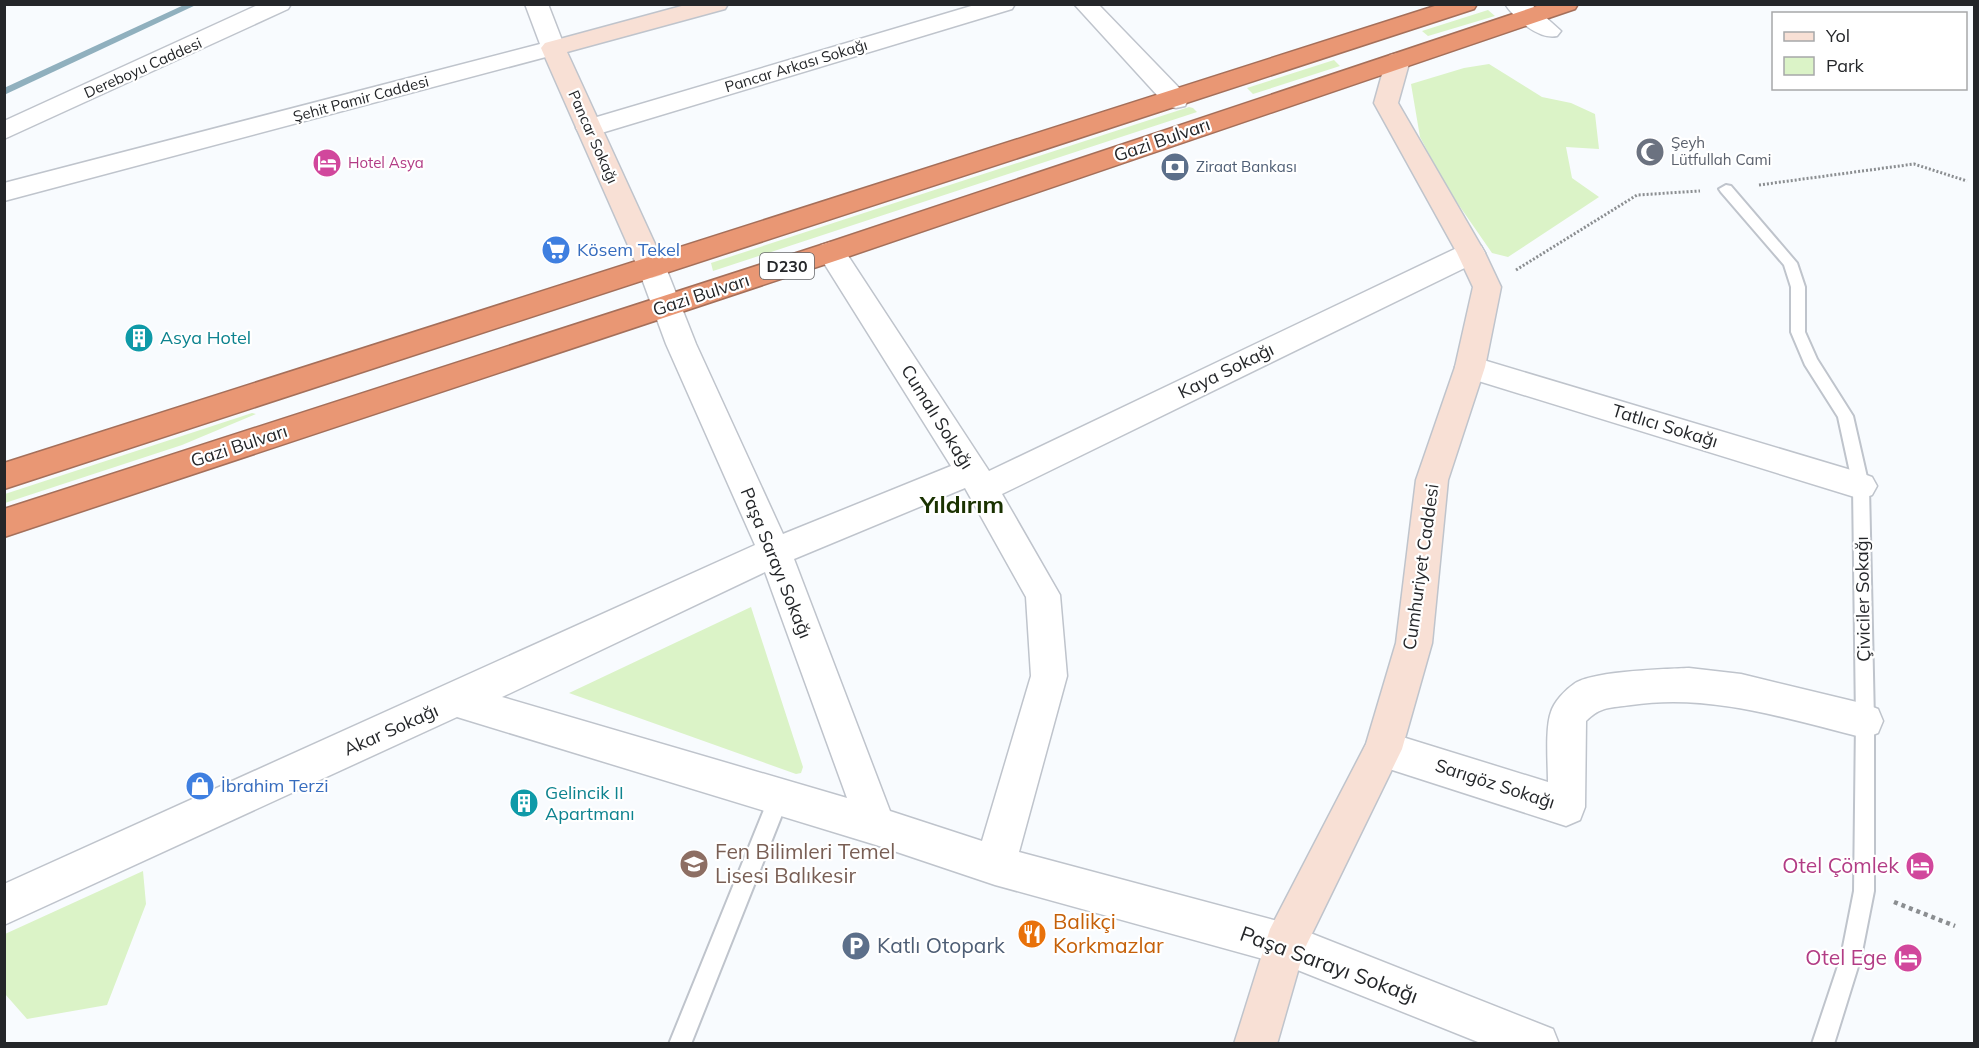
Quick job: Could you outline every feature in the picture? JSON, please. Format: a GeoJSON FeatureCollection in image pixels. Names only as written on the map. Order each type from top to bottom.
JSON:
{"type":"FeatureCollection","features":[{"type":"Feature","properties":{"kind":"highway","name":"Gazi Bulvarı"},"geometry":{"type":"LineString","coordinates":[[4,476],[1176,100],[1466,4]]}},
{"type":"Feature","properties":{"kind":"highway","name":"Gazi Bulvarı"},"geometry":{"type":"LineString","coordinates":[[4,523],[831,252],[1567,4]]}},
{"type":"Feature","properties":{"kind":"street","name":"Dereboyu Caddesi"},"geometry":{"type":"LineString","coordinates":[[4,131],[280,4]]}},
{"type":"Feature","properties":{"kind":"street","name":"Pancar Sokağı"},"geometry":{"type":"LineString","coordinates":[[536,4],[553,48],[652,268]]}},
{"type":"Feature","properties":{"kind":"street","name":"Şehit Pamir Caddesi"},"geometry":{"type":"LineString","coordinates":[[4,192],[717,4]]}},
{"type":"Feature","properties":{"kind":"street","name":"Pancar Arkası Sokağı"},"geometry":{"type":"LineString","coordinates":[[589,128],[1004,4]]}},
{"type":"Feature","properties":{"kind":"street"},"geometry":{"type":"LineString","coordinates":[[1085,4],[1176,100]]}},
{"type":"Feature","properties":{"kind":"street","name":"Cumhuriyet Caddesi"},"geometry":{"type":"LineString","coordinates":[[1255,1044],[1285,944],[1383,749],[1414,643],[1432,480],[1470,367],[1487,287],[1386,103],[1398,60]]}},
{"type":"Feature","properties":{"kind":"street","name":"Cumalı Sokağı"},"geometry":{"type":"LineString","coordinates":[[831,252],[977,480],[1043,595],[1049,676],[995,865]]}},
{"type":"Feature","properties":{"kind":"street","name":"Kaya Sokağı"},"geometry":{"type":"LineString","coordinates":[[775,552],[977,480],[1470,253]]}},
{"type":"Feature","properties":{"kind":"street","name":"Paşa Sarayı Sokağı"},"geometry":{"type":"LineString","coordinates":[[652,268],[666,306],[775,552],[876,825]]}},
{"type":"Feature","properties":{"kind":"street","name":"Tatlıcı Sokağı"},"geometry":{"type":"LineString","coordinates":[[1470,367],[1861,486]]}},
{"type":"Feature","properties":{"kind":"street","name":"Akar Sokağı"},"geometry":{"type":"LineString","coordinates":[[4,905],[775,552]]}},
{"type":"Feature","properties":{"kind":"street","name":"Sarıgöz Sokağı"},"geometry":{"type":"LineString","coordinates":[[1383,749],[1566,807],[1568,715],[1587,695],[1649,686],[1689,685],[1741,692],[1865,721]]}},
{"type":"Feature","properties":{"kind":"street","name":"Paşa Sarayı Sokağı"},"geometry":{"type":"LineString","coordinates":[[456,700],[876,825],[995,865],[1285,944],[1538,1044]]}},
{"type":"Feature","properties":{"kind":"lane","name":"Çiviciler Sokağı"},"geometry":{"type":"LineString","coordinates":[[1726,189],[1790,263],[1798,287],[1798,332],[1810,361],[1845,416],[1861,486],[1865,721],[1864,891],[1851,957],[1823,1044]]}},
{"type":"Feature","properties":{"kind":"lane"},"geometry":{"type":"LineString","coordinates":[[680,1044],[779,797]]}},
{"type":"Feature","properties":{"kind":"path"},"geometry":{"type":"LineString","coordinates":[[1864,891],[1955,926]]}},
{"type":"Feature","properties":{"kind":"green space"},"geometry":{"type":"Polygon","coordinates":[[[1488,10],[1495,16],[1428,36],[1422,31],[1488,10]]]}},
{"type":"Feature","properties":{"kind":"green space"},"geometry":{"type":"Polygon","coordinates":[[[1334,60],[1340,66],[1253,94],[1247,88],[1334,60]]]}},
{"type":"Feature","properties":{"kind":"green space"},"geometry":{"type":"Polygon","coordinates":[[[1489,64],[1542,97],[1571,103],[1595,114],[1599,149],[1566,147],[1572,178],[1599,197],[1508,257],[1492,253],[1447,188],[1420,137],[1411,84],[1464,68],[1489,64]]]}},
{"type":"Feature","properties":{"kind":"green space"},"geometry":{"type":"Polygon","coordinates":[[[1189,107],[1197,112],[713,271],[711,263],[1189,107]]]}},
{"type":"Feature","properties":{"kind":"green space"},"geometry":{"type":"Polygon","coordinates":[[[252,413],[256,414],[182,445],[5,503],[5,494],[252,413]]]}},
{"type":"Feature","properties":{"kind":"green space"},"geometry":{"type":"Polygon","coordinates":[[[751,607],[803,767],[801,773],[796,774],[569,693],[751,607]]]}},
{"type":"Feature","properties":{"kind":"green space"},"geometry":{"type":"Polygon","coordinates":[[[143,871],[146,904],[107,1005],[27,1019],[5,994],[5,934],[143,871]]]}},
{"type":"Feature","properties":{"kind":"waterway"},"geometry":{"type":"LineString","coordinates":[[4,92],[194,4]]}},
{"type":"Feature","properties":{"kind":"place","name":"Şeyh Lütfullah Cami"},"geometry":{"type":"Point","coordinates":[1650,152]}},
{"type":"Feature","properties":{"kind":"place","name":"Hotel Asya"},"geometry":{"type":"Point","coordinates":[327,163]}},
{"type":"Feature","properties":{"kind":"place","name":"Ziraat Bankası"},"geometry":{"type":"Point","coordinates":[1175,167]}},
{"type":"Feature","properties":{"kind":"place","name":"Kösem Tekel"},"geometry":{"type":"Point","coordinates":[556,250]}},
{"type":"Feature","properties":{"kind":"place","name":"Asya Hotel"},"geometry":{"type":"Point","coordinates":[139,338]}},
{"type":"Feature","properties":{"kind":"place","name":"İbrahim Terzi"},"geometry":{"type":"Point","coordinates":[200,786]}},
{"type":"Feature","properties":{"kind":"place","name":"Gelincik II Apartmanı"},"geometry":{"type":"Point","coordinates":[524,803]}},
{"type":"Feature","properties":{"kind":"place","name":"Fen Bilimleri Temel Lisesi Balıkesir"},"geometry":{"type":"Point","coordinates":[694,864]}},
{"type":"Feature","properties":{"kind":"place","name":"Otel Çömlek"},"geometry":{"type":"Point","coordinates":[1920,866]}},
{"type":"Feature","properties":{"kind":"place","name":"Balikçi Korkmazlar"},"geometry":{"type":"Point","coordinates":[1032,934]}},
{"type":"Feature","properties":{"kind":"place","name":"Katlı Otopark"},"geometry":{"type":"Point","coordinates":[856,946]}},
{"type":"Feature","properties":{"kind":"place","name":"Otel Ege"},"geometry":{"type":"Point","coordinates":[1908,958]}},
{"type":"Feature","properties":{"kind":"district","name":"Yıldırım"},"geometry":{"type":"Point","coordinates":[962,505]}}]}
